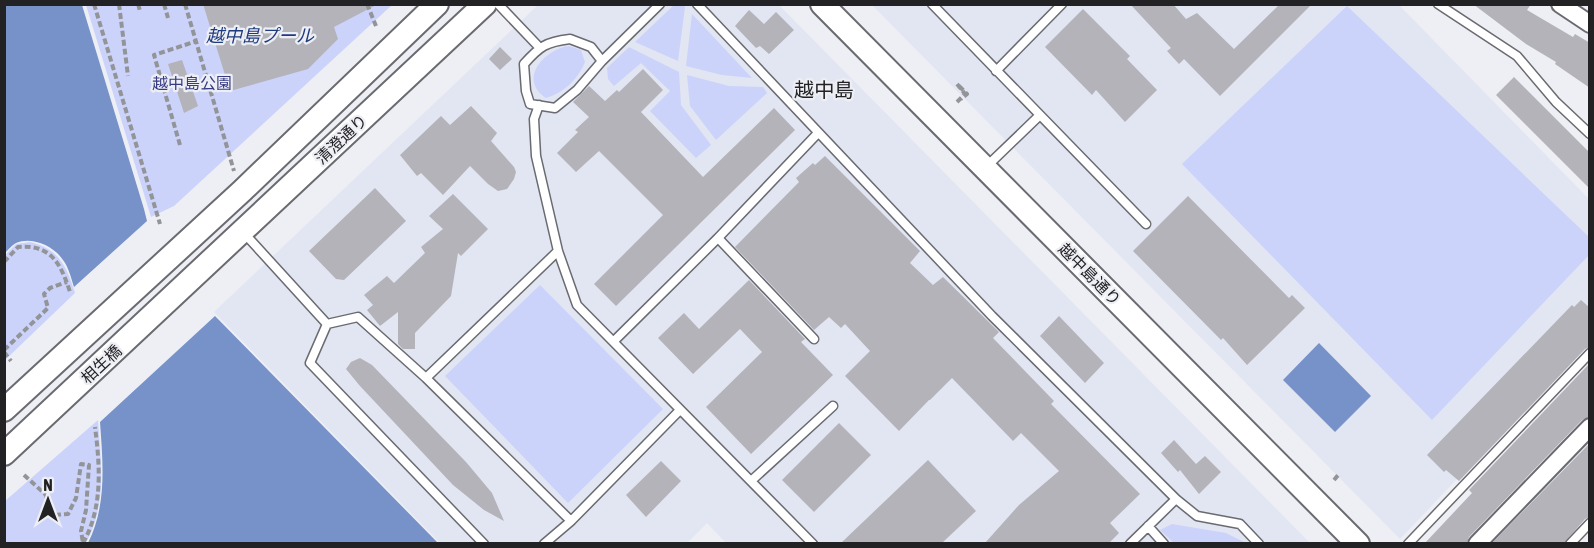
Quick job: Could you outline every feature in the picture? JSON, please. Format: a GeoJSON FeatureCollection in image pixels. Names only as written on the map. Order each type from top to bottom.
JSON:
{"type":"FeatureCollection","features":[{"type":"Feature","properties":{"kind":"main road","name":"清澄通り"},"geometry":{"type":"LineString","coordinates":[[180,248],[437,4]]}},
{"type":"Feature","properties":{"kind":"main road","name":"清澄通り"},"geometry":{"type":"LineString","coordinates":[[197,273],[484,4]]}},
{"type":"Feature","properties":{"kind":"main road","name":"越中島通り"},"geometry":{"type":"LineString","coordinates":[[822,4],[1349,538]]}},
{"type":"Feature","properties":{"kind":"main road","name":"相生橋"},"geometry":{"type":"LineString","coordinates":[[4,410],[180,248]]}},
{"type":"Feature","properties":{"kind":"main road","name":"相生橋"},"geometry":{"type":"LineString","coordinates":[[4,454],[197,273]]}},
{"type":"Feature","properties":{"kind":"street"},"geometry":{"type":"LineString","coordinates":[[1560,4],[1590,24]]}},
{"type":"Feature","properties":{"kind":"street"},"geometry":{"type":"LineString","coordinates":[[1477,543],[1590,427]]}},
{"type":"Feature","properties":{"kind":"lane"},"geometry":{"type":"LineString","coordinates":[[498,4],[539,47]]}},
{"type":"Feature","properties":{"kind":"lane"},"geometry":{"type":"LineString","coordinates":[[602,61],[591,47],[570,39],[552,41],[539,47],[524,64],[526,91],[530,104],[555,108],[577,90],[602,61],[660,4]]}},
{"type":"Feature","properties":{"kind":"lane"},"geometry":{"type":"LineString","coordinates":[[697,4],[1000,324],[1176,499],[1197,516],[1240,524],[1259,543]]}},
{"type":"Feature","properties":{"kind":"lane"},"geometry":{"type":"LineString","coordinates":[[932,4],[1146,224]]}},
{"type":"Feature","properties":{"kind":"lane"},"geometry":{"type":"LineString","coordinates":[[996,71],[1062,4]]}},
{"type":"Feature","properties":{"kind":"lane"},"geometry":{"type":"LineString","coordinates":[[1438,4],[1517,56],[1556,102],[1590,135]]}},
{"type":"Feature","properties":{"kind":"lane"},"geometry":{"type":"LineString","coordinates":[[539,105],[534,119],[536,156],[558,251],[577,305],[813,543]]}},
{"type":"Feature","properties":{"kind":"lane"},"geometry":{"type":"LineString","coordinates":[[985,168],[1040,115]]}},
{"type":"Feature","properties":{"kind":"lane"},"geometry":{"type":"LineString","coordinates":[[614,341],[818,133]]}},
{"type":"Feature","properties":{"kind":"lane"},"geometry":{"type":"LineString","coordinates":[[242,232],[327,324]]}},
{"type":"Feature","properties":{"kind":"lane"},"geometry":{"type":"LineString","coordinates":[[718,237],[814,339]]}},
{"type":"Feature","properties":{"kind":"lane"},"geometry":{"type":"LineString","coordinates":[[426,378],[558,251]]}},
{"type":"Feature","properties":{"kind":"lane"},"geometry":{"type":"LineString","coordinates":[[327,324],[358,317],[426,378],[571,521]]}},
{"type":"Feature","properties":{"kind":"lane"},"geometry":{"type":"LineString","coordinates":[[327,324],[310,363],[484,543]]}},
{"type":"Feature","properties":{"kind":"lane"},"geometry":{"type":"LineString","coordinates":[[1408,543],[1590,353]]}},
{"type":"Feature","properties":{"kind":"lane"},"geometry":{"type":"LineString","coordinates":[[751,481],[833,406]]}},
{"type":"Feature","properties":{"kind":"lane"},"geometry":{"type":"LineString","coordinates":[[544,543],[571,521],[680,410]]}},
{"type":"Feature","properties":{"kind":"lane"},"geometry":{"type":"LineString","coordinates":[[1130,543],[1176,499]]}},
{"type":"Feature","properties":{"kind":"lane"},"geometry":{"type":"LineString","coordinates":[[1570,543],[1590,523]]}},
{"type":"Feature","properties":{"kind":"lane"},"geometry":{"type":"LineString","coordinates":[[1148,526],[1164,543]]}},
{"type":"Feature","properties":{"kind":"path"},"geometry":{"type":"LineString","coordinates":[[94,4],[160,224]]}},
{"type":"Feature","properties":{"kind":"path"},"geometry":{"type":"LineString","coordinates":[[119,4],[128,76]]}},
{"type":"Feature","properties":{"kind":"path"},"geometry":{"type":"LineString","coordinates":[[138,4],[140,11]]}},
{"type":"Feature","properties":{"kind":"path"},"geometry":{"type":"LineString","coordinates":[[164,4],[168,18]]}},
{"type":"Feature","properties":{"kind":"path"},"geometry":{"type":"LineString","coordinates":[[185,4],[231,162],[242,191]]}},
{"type":"Feature","properties":{"kind":"path"},"geometry":{"type":"LineString","coordinates":[[367,4],[376,26]]}},
{"type":"Feature","properties":{"kind":"path"},"geometry":{"type":"LineString","coordinates":[[180,145],[154,55],[197,41]]}},
{"type":"Feature","properties":{"kind":"path"},"geometry":{"type":"LineString","coordinates":[[4,262],[18,248],[29,246],[43,250],[57,261],[70,292]]}},
{"type":"Feature","properties":{"kind":"path"},"geometry":{"type":"LineString","coordinates":[[11,361],[4,351],[48,308],[44,294],[50,288],[67,282]]}},
{"type":"Feature","properties":{"kind":"path"},"geometry":{"type":"LineString","coordinates":[[82,543],[90,530],[98,500],[98,450],[95,427]]}},
{"type":"Feature","properties":{"kind":"path"},"geometry":{"type":"LineString","coordinates":[[24,475],[46,495],[49,512],[59,516],[68,514],[74,506],[81,464],[89,465],[86,510],[81,531],[82,543]]}},
{"type":"Feature","properties":{"kind":"path"},"geometry":{"type":"LineString","coordinates":[[1334,480],[1340,474]]}},
{"type":"Feature","properties":{"kind":"shaded area"},"geometry":{"type":"Polygon","coordinates":[[[5,4],[82,5],[147,221],[74,287],[65,263],[54,250],[42,244],[22,241],[5,253],[5,4]]]}},
{"type":"Feature","properties":{"kind":"shaded area"},"geometry":{"type":"Polygon","coordinates":[[[538,5],[779,5],[1310,543],[727,544],[707,523],[687,543],[440,543],[214,312],[538,5]]]}},
{"type":"Feature","properties":{"kind":"shaded area"},"geometry":{"type":"Polygon","coordinates":[[[872,5],[1399,5],[1589,199],[1589,340],[1400,539],[872,5]]]}},
{"type":"Feature","properties":{"kind":"shaded area"},"geometry":{"type":"Polygon","coordinates":[[[215,316],[438,543],[88,543],[101,499],[103,469],[100,422],[215,316]]]}},
{"type":"Feature","properties":{"kind":"shaded area"},"geometry":{"type":"Polygon","coordinates":[[[1319,343],[1371,396],[1335,432],[1283,380],[1319,343]]]}},
{"type":"Feature","properties":{"kind":"green space","name":"越中島公園"},"geometry":{"type":"Polygon","coordinates":[[[86,5],[392,5],[174,206],[151,217],[86,5]]]}},
{"type":"Feature","properties":{"kind":"green space"},"geometry":{"type":"Polygon","coordinates":[[[674,5],[685,7],[678,61],[635,42],[674,5]]]}},
{"type":"Feature","properties":{"kind":"green space"},"geometry":{"type":"Polygon","coordinates":[[[1347,6],[1589,237],[1589,255],[1432,420],[1182,164],[1347,6]]]}},
{"type":"Feature","properties":{"kind":"green space"},"geometry":{"type":"Polygon","coordinates":[[[692,14],[752,78],[722,75],[686,66],[692,14]]]}},
{"type":"Feature","properties":{"kind":"green space"},"geometry":{"type":"Polygon","coordinates":[[[569,46],[581,50],[585,62],[579,74],[570,84],[546,98],[534,82],[534,74],[538,66],[551,53],[569,46]]]}},
{"type":"Feature","properties":{"kind":"green space"},"geometry":{"type":"Polygon","coordinates":[[[629,47],[679,72],[681,105],[711,145],[696,158],[650,111],[670,91],[641,63],[614,86],[608,79],[607,68],[629,47]]]}},
{"type":"Feature","properties":{"kind":"green space"},"geometry":{"type":"Polygon","coordinates":[[[687,75],[729,86],[763,87],[767,93],[716,140],[690,106],[687,75]]]}},
{"type":"Feature","properties":{"kind":"green space"},"geometry":{"type":"Polygon","coordinates":[[[30,242],[55,254],[64,266],[75,293],[5,360],[5,255],[16,244],[30,242]]]}},
{"type":"Feature","properties":{"kind":"green space"},"geometry":{"type":"Polygon","coordinates":[[[540,285],[663,409],[568,503],[445,376],[540,285]]]}},
{"type":"Feature","properties":{"kind":"green space"},"geometry":{"type":"Polygon","coordinates":[[[98,420],[100,498],[93,529],[86,543],[5,543],[5,501],[98,420]]]}},
{"type":"Feature","properties":{"kind":"green space"},"geometry":{"type":"Polygon","coordinates":[[[1172,524],[1226,533],[1246,543],[1174,543],[1160,530],[1172,524]]]}},
{"type":"Feature","properties":{"kind":"building"},"geometry":{"type":"Polygon","coordinates":[[[203,4],[378,4],[334,27],[338,39],[308,69],[230,91],[203,4]]]}},
{"type":"Feature","properties":{"kind":"building"},"geometry":{"type":"Polygon","coordinates":[[[1130,4],[1173,4],[1186,19],[1197,13],[1234,49],[1280,4],[1312,4],[1220,96],[1184,59],[1179,64],[1167,51],[1171,48],[1130,4]]]}},
{"type":"Feature","properties":{"kind":"building"},"geometry":{"type":"Polygon","coordinates":[[[1473,4],[1531,4],[1527,10],[1573,37],[1575,34],[1590,43],[1590,88],[1555,64],[1556,62],[1526,44],[1473,4]]]}},
{"type":"Feature","properties":{"kind":"building"},"geometry":{"type":"Polygon","coordinates":[[[1083,9],[1130,56],[1127,59],[1157,90],[1125,122],[1096,90],[1092,95],[1045,47],[1083,9]]]}},
{"type":"Feature","properties":{"kind":"building"},"geometry":{"type":"Polygon","coordinates":[[[749,10],[764,24],[776,12],[794,30],[769,54],[760,46],[756,48],[735,26],[749,10]]]}},
{"type":"Feature","properties":{"kind":"building"},"geometry":{"type":"Polygon","coordinates":[[[500,47],[512,59],[500,70],[489,59],[500,47]]]}},
{"type":"Feature","properties":{"kind":"building"},"geometry":{"type":"Polygon","coordinates":[[[182,60],[198,106],[184,113],[168,64],[182,60]]]}},
{"type":"Feature","properties":{"kind":"building"},"geometry":{"type":"Polygon","coordinates":[[[643,69],[663,90],[641,112],[703,177],[774,108],[795,130],[616,306],[594,284],[663,215],[599,151],[576,172],[557,153],[578,132],[575,130],[589,117],[573,102],[589,86],[605,101],[617,90],[619,92],[643,69]]]}},
{"type":"Feature","properties":{"kind":"building"},"geometry":{"type":"Polygon","coordinates":[[[1514,77],[1590,153],[1590,189],[1496,95],[1514,77]]]}},
{"type":"Feature","properties":{"kind":"building"},"geometry":{"type":"Polygon","coordinates":[[[471,106],[497,133],[491,141],[514,167],[516,172],[514,179],[507,189],[498,191],[470,166],[443,195],[421,173],[417,176],[400,155],[441,116],[450,125],[471,106]]]}},
{"type":"Feature","properties":{"kind":"building"},"geometry":{"type":"Polygon","coordinates":[[[825,156],[920,251],[910,263],[933,285],[943,277],[999,332],[993,338],[1054,401],[1051,404],[1140,494],[1110,523],[1119,533],[1109,543],[985,543],[1019,505],[1059,471],[1021,433],[1013,441],[952,378],[899,431],[845,376],[870,351],[845,324],[841,328],[829,317],[814,330],[735,247],[799,182],[796,178],[825,156]]]}},
{"type":"Feature","properties":{"kind":"building"},"geometry":{"type":"Polygon","coordinates":[[[375,188],[406,221],[344,280],[336,279],[309,251],[375,188]]]}},
{"type":"Feature","properties":{"kind":"building"},"geometry":{"type":"Polygon","coordinates":[[[453,194],[488,229],[461,256],[458,253],[451,296],[415,333],[415,349],[403,349],[398,344],[398,312],[380,326],[367,310],[373,305],[364,295],[387,276],[394,283],[425,253],[421,247],[443,229],[429,216],[453,194]]]}},
{"type":"Feature","properties":{"kind":"building"},"geometry":{"type":"Polygon","coordinates":[[[1188,196],[1289,298],[1292,295],[1305,308],[1247,365],[1223,338],[1221,340],[1133,251],[1188,196]]]}},
{"type":"Feature","properties":{"kind":"building"},"geometry":{"type":"Polygon","coordinates":[[[749,280],[805,339],[801,342],[833,375],[751,454],[706,407],[762,352],[740,329],[693,374],[658,338],[684,313],[699,329],[749,280]]]}},
{"type":"Feature","properties":{"kind":"building"},"geometry":{"type":"Polygon","coordinates":[[[1581,300],[1590,308],[1590,347],[1585,349],[1459,481],[1446,470],[1444,472],[1427,455],[1572,305],[1574,307],[1581,300]]]}},
{"type":"Feature","properties":{"kind":"building"},"geometry":{"type":"Polygon","coordinates":[[[1059,316],[1104,363],[1085,383],[1040,336],[1059,316]]]}},
{"type":"Feature","properties":{"kind":"building"},"geometry":{"type":"Polygon","coordinates":[[[360,358],[372,365],[466,462],[492,493],[504,521],[484,510],[453,485],[360,386],[346,369],[351,362],[360,358]]]}},
{"type":"Feature","properties":{"kind":"building"},"geometry":{"type":"Polygon","coordinates":[[[1590,363],[1590,417],[1582,420],[1469,537],[1467,543],[1425,543],[1472,493],[1469,490],[1590,363]]]}},
{"type":"Feature","properties":{"kind":"building"},"geometry":{"type":"Polygon","coordinates":[[[839,423],[871,455],[814,512],[782,480],[839,423]]]}},
{"type":"Feature","properties":{"kind":"building"},"geometry":{"type":"Polygon","coordinates":[[[1174,440],[1196,464],[1205,456],[1221,472],[1199,494],[1180,470],[1178,472],[1161,453],[1174,440]]]}},
{"type":"Feature","properties":{"kind":"building"},"geometry":{"type":"Polygon","coordinates":[[[1590,443],[1590,517],[1585,519],[1564,543],[1492,543],[1590,443]]]}},
{"type":"Feature","properties":{"kind":"building"},"geometry":{"type":"Polygon","coordinates":[[[928,460],[976,511],[942,543],[841,543],[928,460]]]}},
{"type":"Feature","properties":{"kind":"building"},"geometry":{"type":"Polygon","coordinates":[[[661,461],[681,481],[646,517],[626,495],[661,461]]]}},
{"type":"Feature","properties":{"kind":"district","name":"越中島"},"geometry":{"type":"Point","coordinates":[824,89]}},
{"type":"Feature","properties":{"kind":"water label","name":"越中島プール"},"geometry":{"type":"Point","coordinates":[260,35]}}]}
